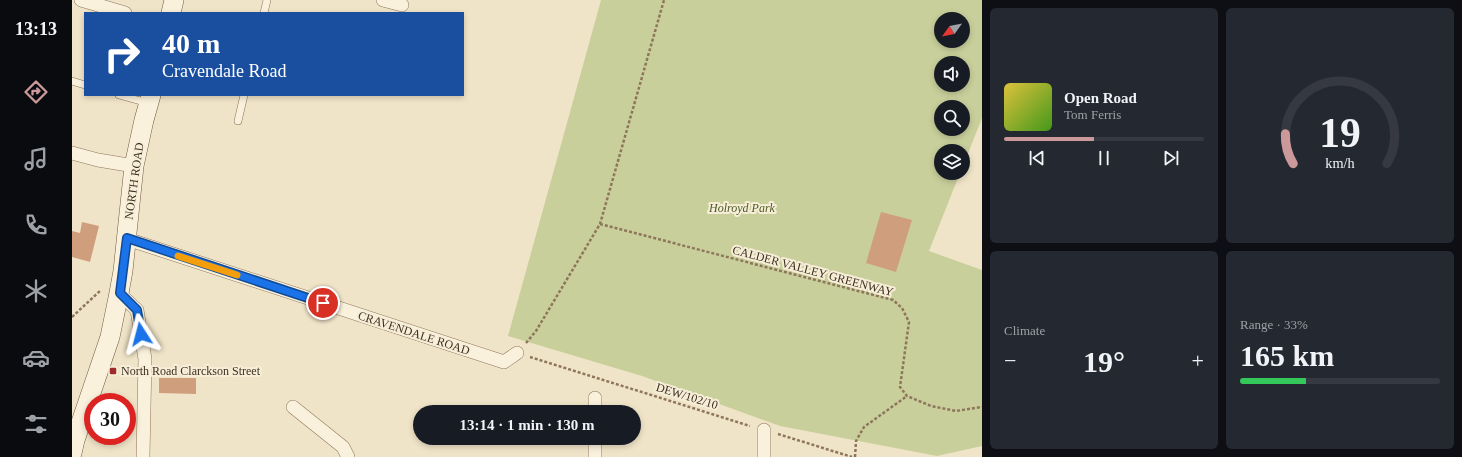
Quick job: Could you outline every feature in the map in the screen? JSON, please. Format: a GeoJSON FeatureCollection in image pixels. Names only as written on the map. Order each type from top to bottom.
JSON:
{"type":"FeatureCollection","features":[{"type":"Feature","properties":{"kind":"street"},"geometry":{"type":"LineString","coordinates":[[81,0],[122,12]]}},
{"type":"Feature","properties":{"kind":"street"},"geometry":{"type":"LineString","coordinates":[[171,12],[174,0]]}},
{"type":"Feature","properties":{"kind":"street"},"geometry":{"type":"LineString","coordinates":[[383,0],[405,2]]}},
{"type":"Feature","properties":{"kind":"street","name":"NORTH ROAD"},"geometry":{"type":"LineString","coordinates":[[73,444],[110,337],[120,293],[134,166],[150,99]]}},
{"type":"Feature","properties":{"kind":"street"},"geometry":{"type":"LineString","coordinates":[[72,153],[98,160],[134,166]]}},
{"type":"Feature","properties":{"kind":"street","name":"CRAVENDALE ROAD"},"geometry":{"type":"LineString","coordinates":[[127,238],[504,362],[517,353]]}},
{"type":"Feature","properties":{"kind":"street"},"geometry":{"type":"LineString","coordinates":[[120,293],[137,310],[145,359],[143,457]]}},
{"type":"Feature","properties":{"kind":"street"},"geometry":{"type":"LineString","coordinates":[[595,398],[595,405]]}},
{"type":"Feature","properties":{"kind":"street"},"geometry":{"type":"LineString","coordinates":[[293,407],[343,447],[348,457]]}},
{"type":"Feature","properties":{"kind":"street"},"geometry":{"type":"LineString","coordinates":[[764,430],[764,457]]}},
{"type":"Feature","properties":{"kind":"street"},"geometry":{"type":"LineString","coordinates":[[595,445],[595,457]]}},
{"type":"Feature","properties":{"kind":"lane"},"geometry":{"type":"LineString","coordinates":[[264,12],[267,0]]}},
{"type":"Feature","properties":{"kind":"lane"},"geometry":{"type":"LineString","coordinates":[[72,81],[84,85]]}},
{"type":"Feature","properties":{"kind":"lane"},"geometry":{"type":"LineString","coordinates":[[127,96],[150,99]]}},
{"type":"Feature","properties":{"kind":"lane"},"geometry":{"type":"LineString","coordinates":[[238,121],[244,96]]}},
{"type":"Feature","properties":{"kind":"path"},"geometry":{"type":"LineString","coordinates":[[517,353],[536,331],[600,224],[664,0]]}},
{"type":"Feature","properties":{"kind":"path","name":"CALDER VALLEY GREENWAY"},"geometry":{"type":"LineString","coordinates":[[600,224],[893,300],[902,308],[909,322],[900,387],[907,396]]}},
{"type":"Feature","properties":{"kind":"path"},"geometry":{"type":"LineString","coordinates":[[72,317],[123,270]]}},
{"type":"Feature","properties":{"kind":"path","name":"DEW/102/10"},"geometry":{"type":"LineString","coordinates":[[517,353],[853,457]]}},
{"type":"Feature","properties":{"kind":"path"},"geometry":{"type":"LineString","coordinates":[[853,457],[856,441],[864,427],[907,396],[930,406],[956,411],[982,407]]}},
{"type":"Feature","properties":{"kind":"green space","name":"Holroyd Park"},"geometry":{"type":"Polygon","coordinates":[[[601,0],[982,0],[982,118],[970,148],[970,144],[934,144],[934,180],[957,180],[929,251],[982,270],[982,446],[937,456],[780,426],[642,376],[508,336],[601,0]]]}},
{"type":"Feature","properties":{"kind":"building"},"geometry":{"type":"Polygon","coordinates":[[[881,212],[912,220],[896,272],[866,263],[881,212]]]}},
{"type":"Feature","properties":{"kind":"building"},"geometry":{"type":"Polygon","coordinates":[[[82,222],[99,226],[90,262],[72,257],[72,231],[80,233],[82,222]]]}},
{"type":"Feature","properties":{"kind":"building"},"geometry":{"type":"Polygon","coordinates":[[[159,378],[196,378],[196,394],[159,393],[159,378]]]}},
{"type":"Feature","properties":{"kind":"slow traffic"},"geometry":{"type":"LineString","coordinates":[[178,256],[237,275]]}},
{"type":"Feature","properties":{"kind":"place","name":"North Road Clarckson Street"},"geometry":{"type":"Point","coordinates":[113,371]}},
{"type":"Feature","properties":{"kind":"route"},"geometry":{"type":"LineString","coordinates":[[141,334],[137,310],[120,293],[127,238],[323,303]]}}]}
